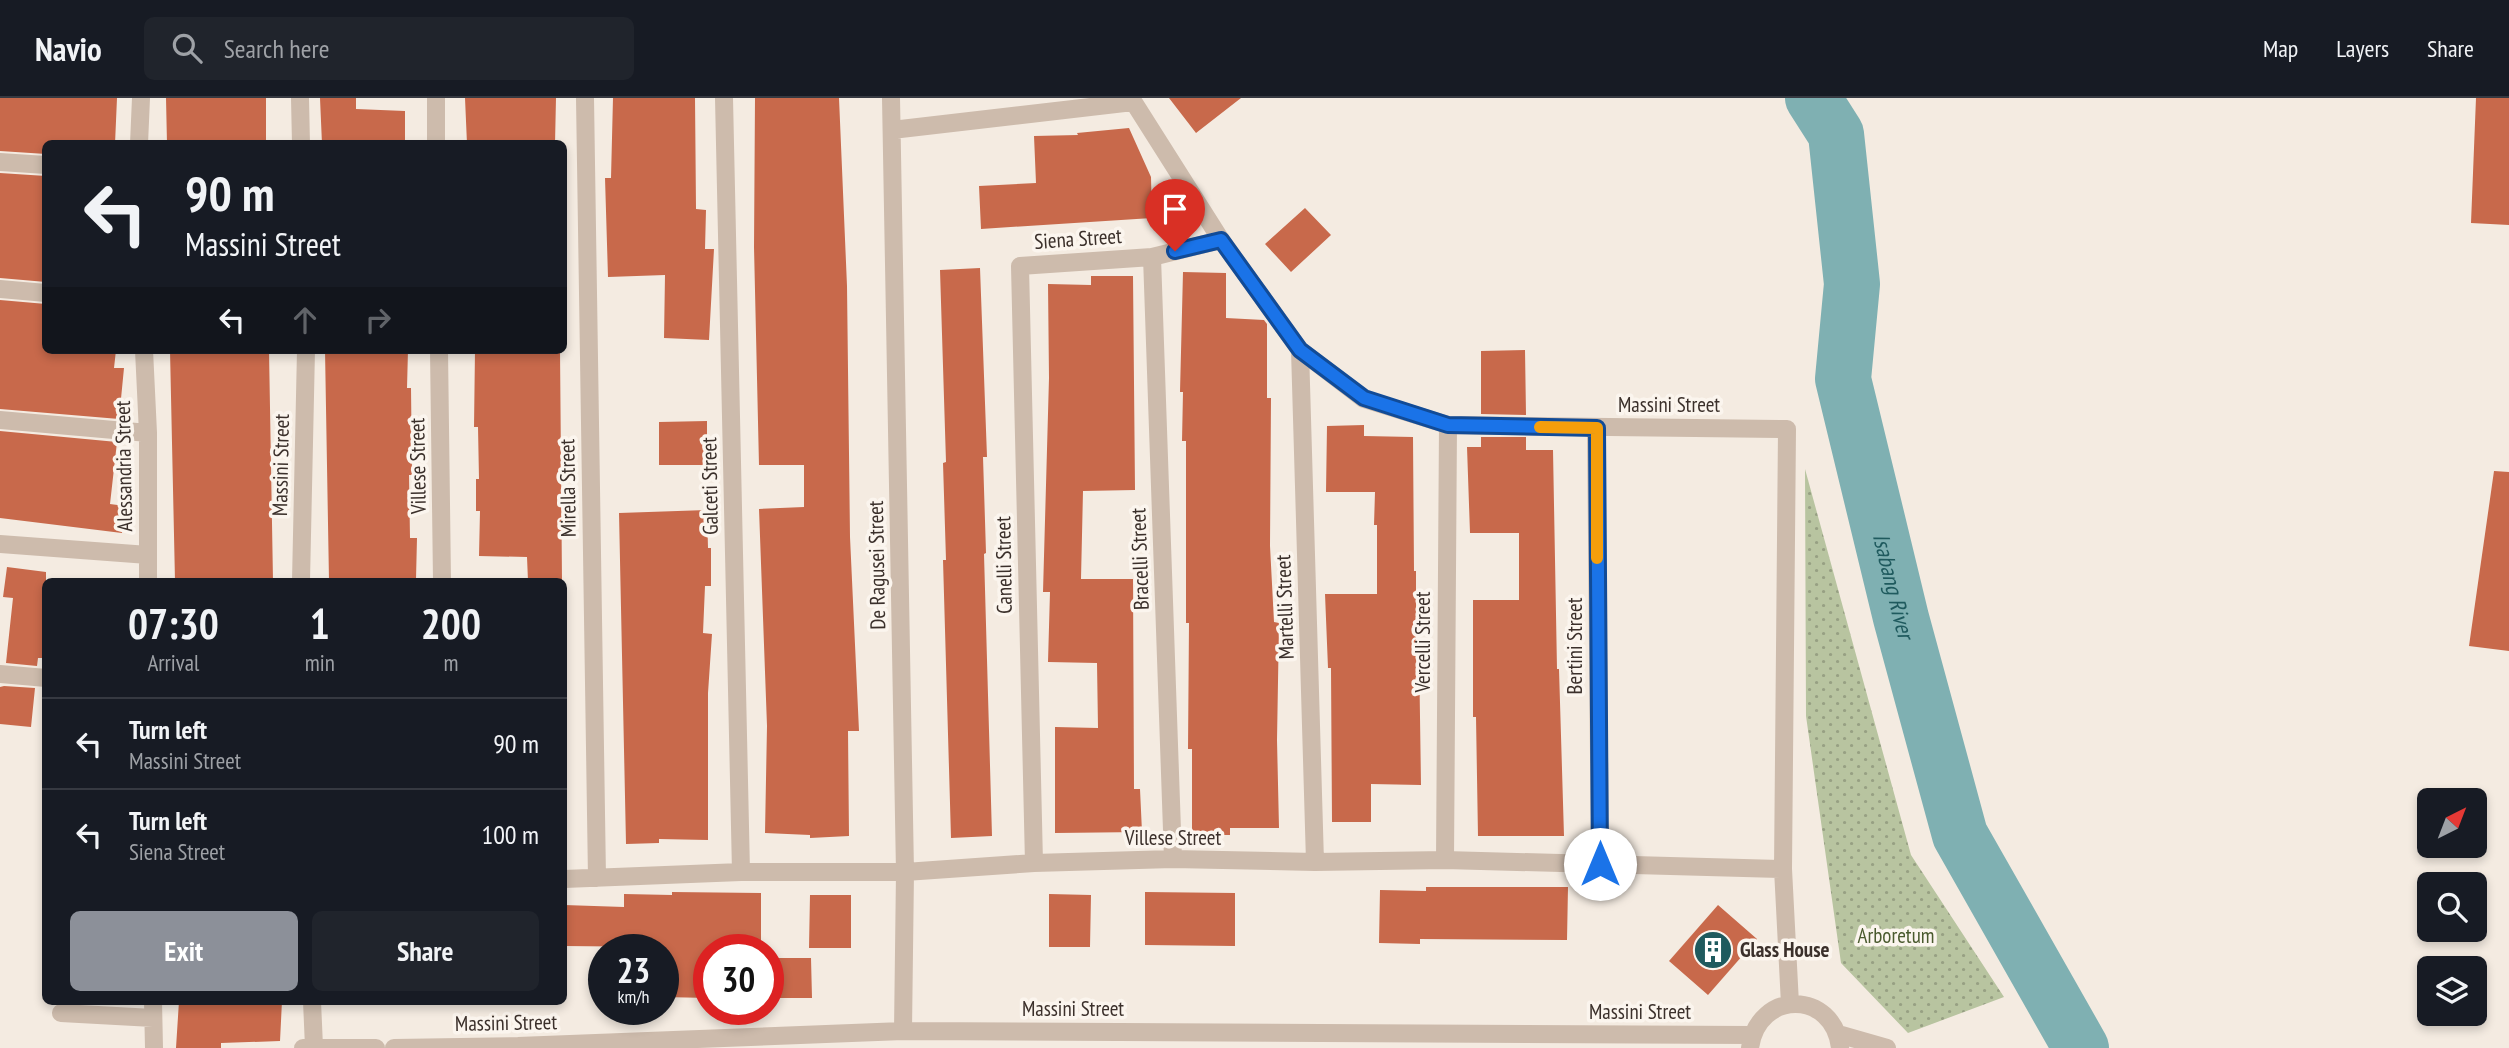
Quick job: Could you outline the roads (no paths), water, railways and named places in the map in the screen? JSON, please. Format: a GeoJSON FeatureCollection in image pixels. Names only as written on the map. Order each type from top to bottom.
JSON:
{"type":"FeatureCollection","features":[{"type":"Feature","properties":{"kind":"street"},"geometry":{"type":"LineString","coordinates":[[139,140],[141,98]]}},
{"type":"Feature","properties":{"kind":"street"},"geometry":{"type":"LineString","coordinates":[[300,98],[301,140]]}},
{"type":"Feature","properties":{"kind":"street"},"geometry":{"type":"LineString","coordinates":[[436,98],[436,140]]}},
{"type":"Feature","properties":{"kind":"street","name":"Mirella Street"},"geometry":{"type":"LineString","coordinates":[[585,98],[597,878]]}},
{"type":"Feature","properties":{"kind":"street","name":"Galceti Street"},"geometry":{"type":"LineString","coordinates":[[724,98],[741,872]]}},
{"type":"Feature","properties":{"kind":"street","name":"De Ragusei Street"},"geometry":{"type":"LineString","coordinates":[[891,98],[905,872],[902,1031]]}},
{"type":"Feature","properties":{"kind":"street"},"geometry":{"type":"LineString","coordinates":[[892,130],[1132,100]]}},
{"type":"Feature","properties":{"kind":"street","name":"Massini Street"},"geometry":{"type":"LineString","coordinates":[[1132,100],[1221,240],[1300,350],[1364,398],[1448,425],[1787,429],[1783,869],[1790,1004]]}},
{"type":"Feature","properties":{"kind":"street"},"geometry":{"type":"LineString","coordinates":[[0,162],[42,165]]}},
{"type":"Feature","properties":{"kind":"street","name":"Siena Street"},"geometry":{"type":"LineString","coordinates":[[1020,266],[1152,257],[1221,240]]}},
{"type":"Feature","properties":{"kind":"street","name":"Bracelli Street"},"geometry":{"type":"LineString","coordinates":[[1152,257],[1173,859]]}},
{"type":"Feature","properties":{"kind":"street","name":"Canelli Street"},"geometry":{"type":"LineString","coordinates":[[1020,266],[1034,863]]}},
{"type":"Feature","properties":{"kind":"street"},"geometry":{"type":"LineString","coordinates":[[0,289],[42,293]]}},
{"type":"Feature","properties":{"kind":"street","name":"Martelli Street"},"geometry":{"type":"LineString","coordinates":[[1300,350],[1315,862]]}},
{"type":"Feature","properties":{"kind":"street","name":"Alessandria Street"},"geometry":{"type":"LineString","coordinates":[[144,354],[148,433],[148,578]]}},
{"type":"Feature","properties":{"kind":"street","name":"Massini Street"},"geometry":{"type":"LineString","coordinates":[[301,578],[306,354]]}},
{"type":"Feature","properties":{"kind":"street","name":"Villese Street"},"geometry":{"type":"LineString","coordinates":[[439,354],[443,578]]}},
{"type":"Feature","properties":{"kind":"street"},"geometry":{"type":"LineString","coordinates":[[0,420],[148,433]]}},
{"type":"Feature","properties":{"kind":"street","name":"Vercelli Street"},"geometry":{"type":"LineString","coordinates":[[1445,860],[1448,425]]}},
{"type":"Feature","properties":{"kind":"street","name":"Bertini Street"},"geometry":{"type":"LineString","coordinates":[[1597,428],[1600,864]]}},
{"type":"Feature","properties":{"kind":"street"},"geometry":{"type":"LineString","coordinates":[[0,544],[148,555]]}},
{"type":"Feature","properties":{"kind":"street"},"geometry":{"type":"LineString","coordinates":[[0,674],[42,678]]}},
{"type":"Feature","properties":{"kind":"street","name":"Villese Street"},"geometry":{"type":"LineString","coordinates":[[567,879],[741,872],[905,872],[1034,863],[1173,859],[1315,862],[1445,860],[1783,869]]}},
{"type":"Feature","properties":{"kind":"street"},"geometry":{"type":"LineString","coordinates":[[1751,1042],[1757,1023],[1766,1014],[1790,1004],[1814,1008],[1824,1015],[1839,1041],[1887,1048]]}},
{"type":"Feature","properties":{"kind":"street"},"geometry":{"type":"LineString","coordinates":[[312,1005],[314,1047]]}},
{"type":"Feature","properties":{"kind":"street"},"geometry":{"type":"LineString","coordinates":[[61,1013],[153,1009],[154,1048]]}},
{"type":"Feature","properties":{"kind":"street","name":"Massini Street"},"geometry":{"type":"LineString","coordinates":[[394,1048],[518,1047],[902,1031],[1751,1042]]}},
{"type":"Feature","properties":{"kind":"street"},"geometry":{"type":"LineString","coordinates":[[303,1048],[376,1048]]}},
{"type":"Feature","properties":{"kind":"waterway","name":"Isabang River"},"geometry":{"type":"LineString","coordinates":[[1813,98],[1836,134],[1852,284],[1843,379],[1901,618],[1960,835],[2081,1048]]}},
{"type":"Feature","properties":{"kind":"place","name":"Glass House"},"geometry":{"type":"Point","coordinates":[1713,950]}},
{"type":"Feature","properties":{"kind":"park label","name":"Arboretum"},"geometry":{"type":"Point","coordinates":[1896,936]}}]}
